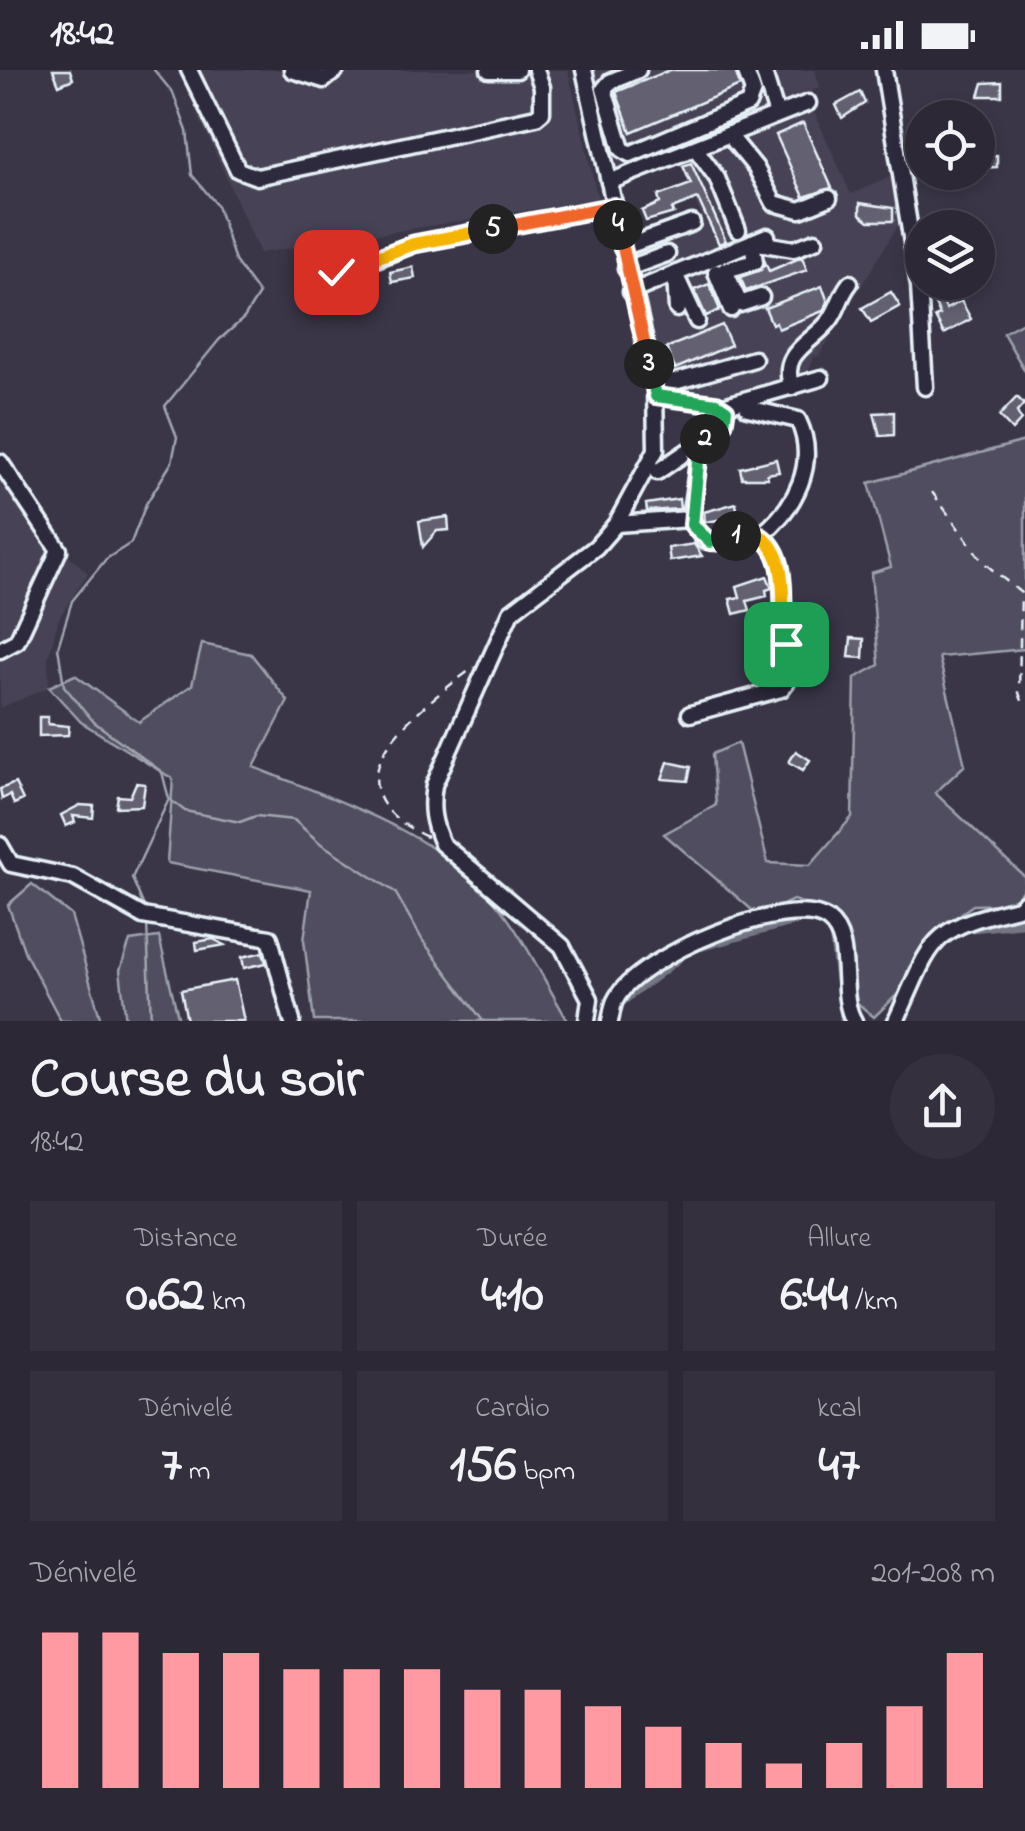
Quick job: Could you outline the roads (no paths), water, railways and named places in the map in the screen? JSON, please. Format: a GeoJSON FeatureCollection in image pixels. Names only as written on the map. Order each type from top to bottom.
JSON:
{"type":"FeatureCollection","features":[{"type":"Feature","properties":{"kind":"street"},"geometry":{"type":"LineString","coordinates":[[189,70],[238,170],[257,177],[536,117],[542,112],[542,87],[536,70]]}},
{"type":"Feature","properties":{"kind":"street"},"geometry":{"type":"LineString","coordinates":[[292,70],[324,80],[336,70]]}},
{"type":"Feature","properties":{"kind":"street"},"geometry":{"type":"LineString","coordinates":[[489,70],[517,70]]}},
{"type":"Feature","properties":{"kind":"street"},"geometry":{"type":"LineString","coordinates":[[584,70],[656,396],[656,450],[616,524],[572,568],[511,612],[434,785],[432,820],[442,844],[562,946],[579,970],[590,999],[587,1021]]}},
{"type":"Feature","properties":{"kind":"street"},"geometry":{"type":"LineString","coordinates":[[638,70],[610,82],[604,89],[622,149],[634,154],[751,100],[753,91],[744,70]]}},
{"type":"Feature","properties":{"kind":"street"},"geometry":{"type":"LineString","coordinates":[[764,70],[778,116]]}},
{"type":"Feature","properties":{"kind":"street"},"geometry":{"type":"LineString","coordinates":[[884,70],[917,268],[924,387]]}},
{"type":"Feature","properties":{"kind":"street"},"geometry":{"type":"LineString","coordinates":[[609,182],[808,103]]}},
{"type":"Feature","properties":{"kind":"street"},"geometry":{"type":"LineString","coordinates":[[729,135],[756,168],[774,202],[800,210],[829,198]]}},
{"type":"Feature","properties":{"kind":"street"},"geometry":{"type":"LineString","coordinates":[[665,140],[672,158]]}},
{"type":"Feature","properties":{"kind":"street"},"geometry":{"type":"LineString","coordinates":[[696,149],[716,178],[738,230]]}},
{"type":"Feature","properties":{"kind":"street"},"geometry":{"type":"LineString","coordinates":[[311,285],[380,254],[614,206]]}},
{"type":"Feature","properties":{"kind":"street"},"geometry":{"type":"LineString","coordinates":[[622,248],[692,223]]}},
{"type":"Feature","properties":{"kind":"street"},"geometry":{"type":"LineString","coordinates":[[631,292],[760,240],[794,249],[814,241]]}},
{"type":"Feature","properties":{"kind":"street"},"geometry":{"type":"LineString","coordinates":[[716,272],[755,262],[760,240]]}},
{"type":"Feature","properties":{"kind":"street"},"geometry":{"type":"LineString","coordinates":[[398,267],[404,250]]}},
{"type":"Feature","properties":{"kind":"street"},"geometry":{"type":"LineString","coordinates":[[626,269],[667,254]]}},
{"type":"Feature","properties":{"kind":"street"},"geometry":{"type":"LineString","coordinates":[[716,272],[740,304],[762,297]]}},
{"type":"Feature","properties":{"kind":"street"},"geometry":{"type":"LineString","coordinates":[[716,272],[731,309]]}},
{"type":"Feature","properties":{"kind":"street"},"geometry":{"type":"LineString","coordinates":[[675,274],[677,310]]}},
{"type":"Feature","properties":{"kind":"street"},"geometry":{"type":"LineString","coordinates":[[675,274],[697,321]]}},
{"type":"Feature","properties":{"kind":"street"},"geometry":{"type":"LineString","coordinates":[[792,387],[789,376],[793,356],[832,318],[850,283]]}},
{"type":"Feature","properties":{"kind":"street"},"geometry":{"type":"LineString","coordinates":[[656,396],[671,384],[754,360]]}},
{"type":"Feature","properties":{"kind":"street"},"geometry":{"type":"LineString","coordinates":[[656,396],[723,406],[821,378]]}},
{"type":"Feature","properties":{"kind":"street"},"geometry":{"type":"LineString","coordinates":[[747,402],[748,408],[798,420],[806,441],[799,490],[784,515],[761,536]]}},
{"type":"Feature","properties":{"kind":"street"},"geometry":{"type":"LineString","coordinates":[[656,472],[724,423],[723,406]]}},
{"type":"Feature","properties":{"kind":"street"},"geometry":{"type":"LineString","coordinates":[[690,714],[781,689],[791,682],[778,558],[761,536],[748,532],[710,542],[698,535],[690,519],[700,442]]}},
{"type":"Feature","properties":{"kind":"street"},"geometry":{"type":"LineString","coordinates":[[0,462],[55,538],[59,550],[16,642],[0,650]]}},
{"type":"Feature","properties":{"kind":"street"},"geometry":{"type":"LineString","coordinates":[[616,524],[690,519]]}},
{"type":"Feature","properties":{"kind":"street"},"geometry":{"type":"LineString","coordinates":[[0,844],[11,864],[74,877],[124,908],[270,938],[292,1021]]}},
{"type":"Feature","properties":{"kind":"street"},"geometry":{"type":"LineString","coordinates":[[896,1021],[922,959],[944,932],[961,922],[1018,908],[1025,902]]}},
{"type":"Feature","properties":{"kind":"street"},"geometry":{"type":"LineString","coordinates":[[610,1021],[616,999],[645,971],[702,937],[799,911],[825,917],[840,936],[848,1007],[854,1021]]}},
{"type":"Feature","properties":{"kind":"street"},"geometry":{"type":"LineString","coordinates":[[590,999],[616,999]]}},
{"type":"Feature","properties":{"kind":"waterway"},"geometry":{"type":"LineString","coordinates":[[145,909],[132,878],[169,799],[162,772],[94,722],[64,686],[58,647],[72,601],[106,559],[131,543],[146,504],[172,462],[177,437],[165,406],[219,340],[244,318],[259,294],[235,261],[217,205],[192,175],[187,131],[173,93],[154,70]]}},
{"type":"Feature","properties":{"kind":"waterway"},"geometry":{"type":"LineString","coordinates":[[169,799],[185,811],[240,822],[256,816],[294,820],[320,843],[395,892],[423,941],[483,1021]]}},
{"type":"Feature","properties":{"kind":"waterway"},"geometry":{"type":"LineString","coordinates":[[701,946],[800,919]]}},
{"type":"Feature","properties":{"kind":"waterway"},"geometry":{"type":"LineString","coordinates":[[967,928],[1025,922]]}},
{"type":"Feature","properties":{"kind":"waterway"},"geometry":{"type":"LineString","coordinates":[[147,923],[151,1021]]}},
{"type":"Feature","properties":{"kind":"waterway"},"geometry":{"type":"LineString","coordinates":[[834,938],[845,1021]]}},
{"type":"Feature","properties":{"kind":"waterway"},"geometry":{"type":"LineString","coordinates":[[623,1000],[677,959]]}}]}
